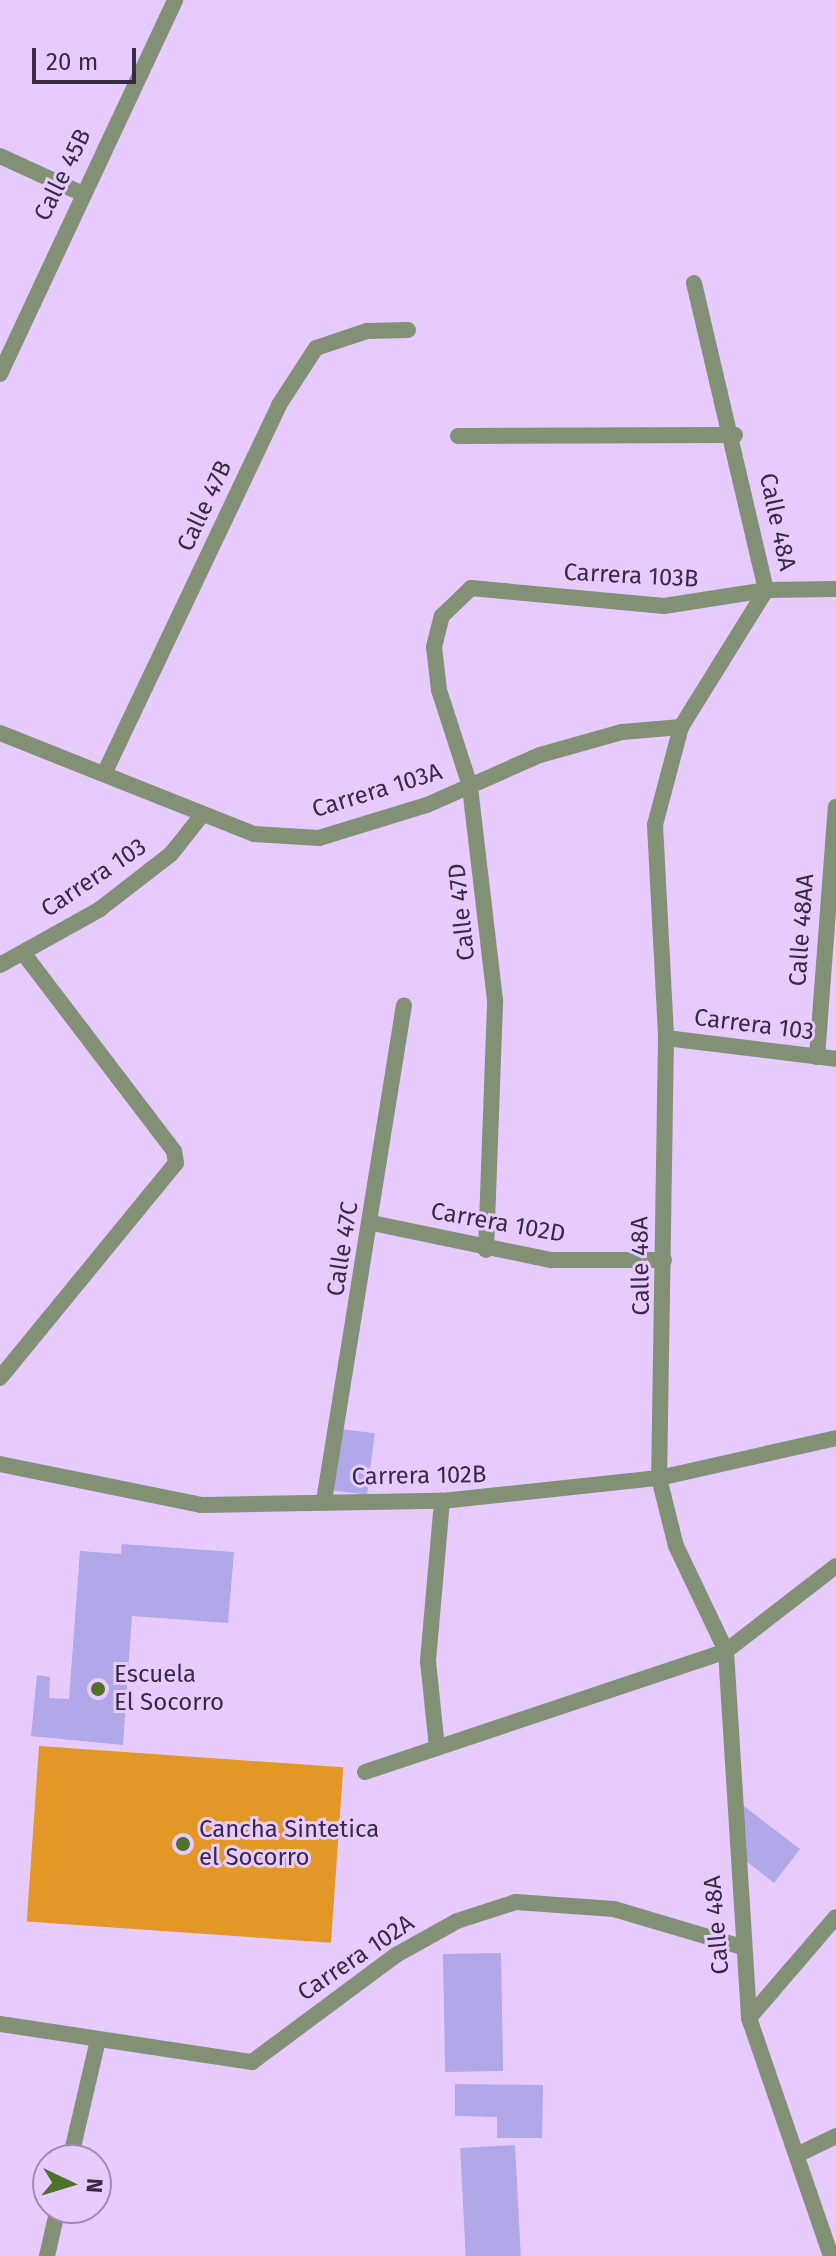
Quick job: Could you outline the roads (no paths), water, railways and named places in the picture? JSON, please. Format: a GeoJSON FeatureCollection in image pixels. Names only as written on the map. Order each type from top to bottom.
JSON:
{"type":"FeatureCollection","features":[{"type":"Feature","properties":{"kind":"street","name":"Calle 45B"},"geometry":{"type":"LineString","coordinates":[[0,374],[3,349],[175,0]]}},
{"type":"Feature","properties":{"kind":"street"},"geometry":{"type":"LineString","coordinates":[[0,156],[81,193]]}},
{"type":"Feature","properties":{"kind":"street","name":"Calle 48A"},"geometry":{"type":"LineString","coordinates":[[694,283],[735,435],[766,590],[681,727],[655,825],[666,1038],[659,1478],[676,1546],[726,1651],[742,1947],[749,2018],[799,2154],[831,2256]]}},
{"type":"Feature","properties":{"kind":"street","name":"Calle 47B"},"geometry":{"type":"LineString","coordinates":[[104,774],[279,405],[316,348],[367,331],[408,330]]}},
{"type":"Feature","properties":{"kind":"street"},"geometry":{"type":"LineString","coordinates":[[458,436],[735,435]]}},
{"type":"Feature","properties":{"kind":"street","name":"Carrera 103B"},"geometry":{"type":"LineString","coordinates":[[471,588],[664,606],[766,590],[836,589]]}},
{"type":"Feature","properties":{"kind":"street","name":"Calle 47D"},"geometry":{"type":"LineString","coordinates":[[471,588],[442,616],[434,647],[439,690],[470,786],[495,1000],[486,1250]]}},
{"type":"Feature","properties":{"kind":"street","name":"Carrera 103A"},"geometry":{"type":"LineString","coordinates":[[0,733],[254,834],[319,838],[470,786],[540,755],[622,732],[681,727]]}},
{"type":"Feature","properties":{"kind":"street","name":"Calle 48AA"},"geometry":{"type":"LineString","coordinates":[[817,1057],[836,807]]}},
{"type":"Feature","properties":{"kind":"street","name":"Carrera 103"},"geometry":{"type":"LineString","coordinates":[[0,965],[112,900],[171,854],[202,815]]}},
{"type":"Feature","properties":{"kind":"street"},"geometry":{"type":"LineString","coordinates":[[0,1378],[176,1163],[23,953]]}},
{"type":"Feature","properties":{"kind":"street","name":"Calle 47C"},"geometry":{"type":"LineString","coordinates":[[324,1501],[372,1223],[404,1005]]}},
{"type":"Feature","properties":{"kind":"street","name":"Carrera 103"},"geometry":{"type":"LineString","coordinates":[[666,1038],[836,1059]]}},
{"type":"Feature","properties":{"kind":"street","name":"Carrera 102D"},"geometry":{"type":"LineString","coordinates":[[372,1223],[486,1250],[551,1260],[664,1260]]}},
{"type":"Feature","properties":{"kind":"street","name":"Carrera 102B"},"geometry":{"type":"LineString","coordinates":[[0,1464],[187,1503],[442,1501],[659,1478],[836,1438]]}},
{"type":"Feature","properties":{"kind":"street"},"geometry":{"type":"LineString","coordinates":[[437,1748],[428,1661],[442,1501]]}},
{"type":"Feature","properties":{"kind":"street"},"geometry":{"type":"LineString","coordinates":[[365,1772],[726,1651],[836,1566]]}},
{"type":"Feature","properties":{"kind":"street","name":"Carrera 102A"},"geometry":{"type":"LineString","coordinates":[[0,2024],[252,2062],[396,1955],[484,1909],[516,1902],[614,1909],[742,1947]]}},
{"type":"Feature","properties":{"kind":"street"},"geometry":{"type":"LineString","coordinates":[[749,2018],[836,1917]]}},
{"type":"Feature","properties":{"kind":"street"},"geometry":{"type":"LineString","coordinates":[[74,2144],[98,2040]]}},
{"type":"Feature","properties":{"kind":"street"},"geometry":{"type":"LineString","coordinates":[[799,2154],[836,2136]]}},
{"type":"Feature","properties":{"kind":"street"},"geometry":{"type":"LineString","coordinates":[[47,2256],[54,2224]]}},
{"type":"Feature","properties":{"kind":"place","name":"Escuela El Socorro"},"geometry":{"type":"Point","coordinates":[98,1689]}},
{"type":"Feature","properties":{"kind":"place","name":"Cancha Sintetica el Socorro"},"geometry":{"type":"Point","coordinates":[183,1844]}}]}
